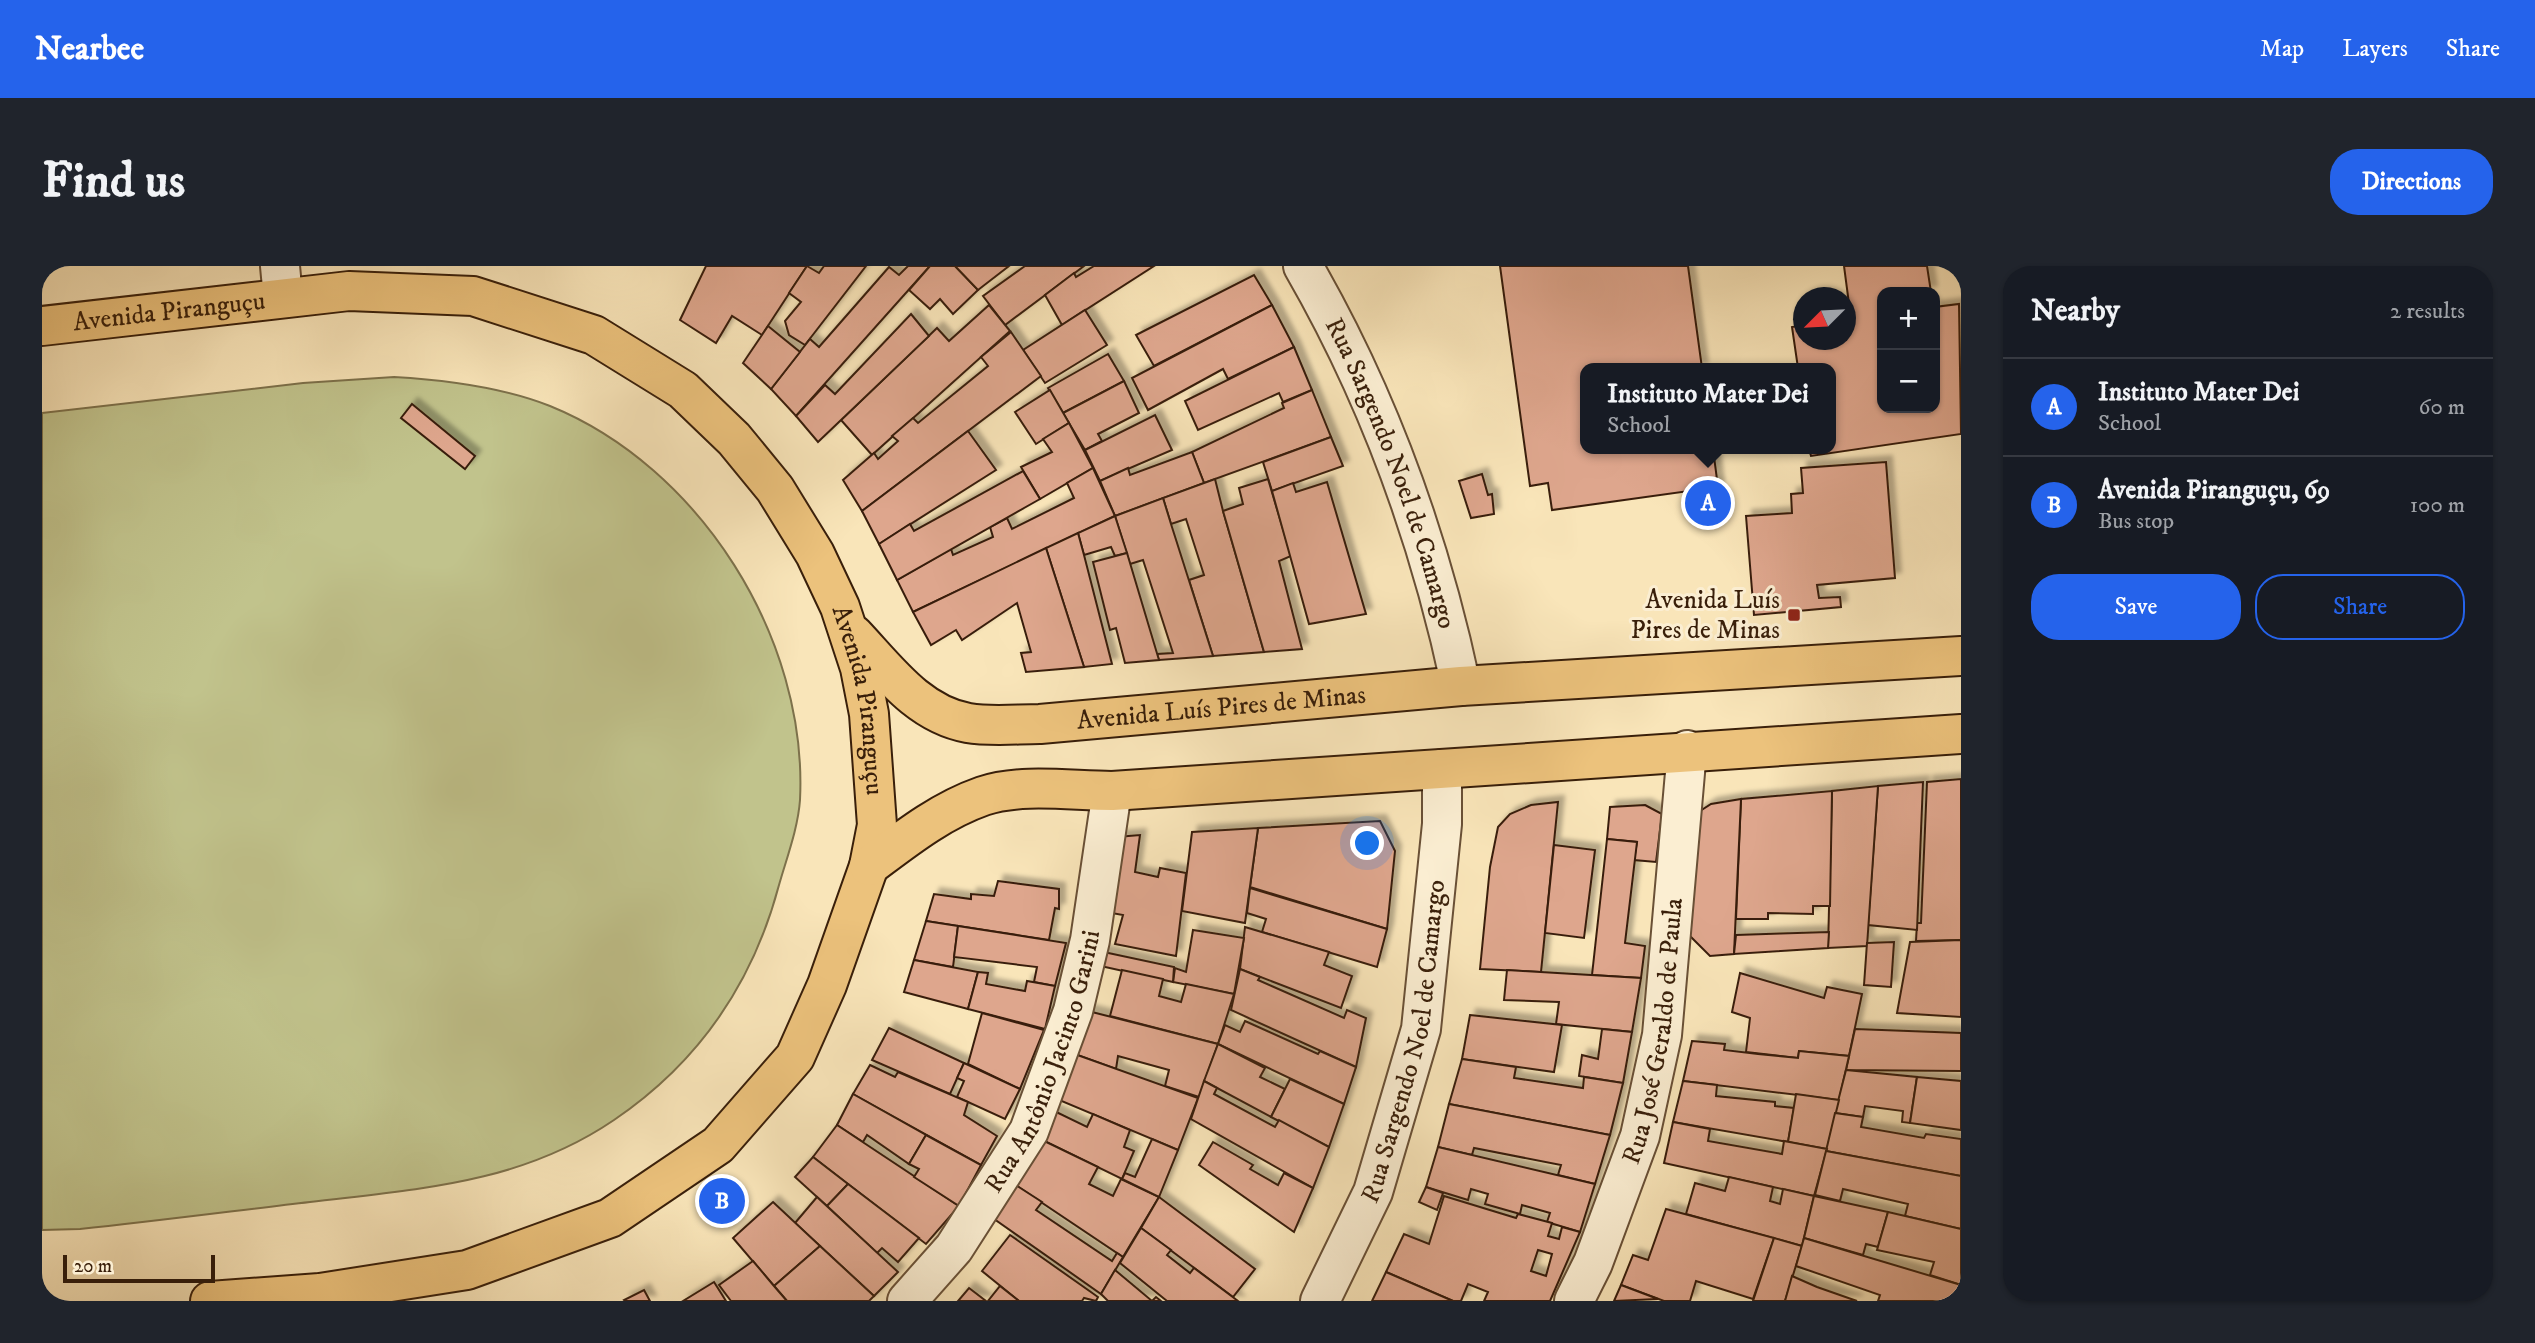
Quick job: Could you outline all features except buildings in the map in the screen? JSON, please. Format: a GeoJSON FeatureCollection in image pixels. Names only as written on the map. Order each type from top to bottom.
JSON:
{"type":"FeatureCollection","features":[{"type":"Feature","properties":{"kind":"main road","name":"Avenida Piranguçu"},"geometry":{"type":"LineString","coordinates":[[42,327],[281,282],[349,291],[473,296],[594,335],[683,390],[734,439],[775,488],[815,554],[850,631],[869,714],[877,825],[869,866],[827,985],[795,1056],[718,1144],[610,1218],[467,1270],[380,1292],[320,1293],[210,1301]]}},
{"type":"Feature","properties":{"kind":"main road","name":"Avenida Luís Pires de Minas"},"geometry":{"type":"LineString","coordinates":[[850,631],[908,694],[938,713],[969,723],[1040,724],[1461,686],[1961,656]]}},
{"type":"Feature","properties":{"kind":"main road"},"geometry":{"type":"LineString","coordinates":[[869,866],[928,823],[986,795],[1031,790],[1112,791],[1687,750],[1961,734]]}},
{"type":"Feature","properties":{"kind":"street","name":"Rua Sargendo Noel de Camargo"},"geometry":{"type":"LineString","coordinates":[[1303,266],[1342,334],[1403,480],[1446,614],[1461,686]]}},
{"type":"Feature","properties":{"kind":"street","name":"Rua José Geraldo de Paula"},"geometry":{"type":"LineString","coordinates":[[1574,1301],[1593,1263],[1640,1136],[1662,1035],[1687,750]]}},
{"type":"Feature","properties":{"kind":"street","name":"Rua Sargendo Noel de Camargo"},"geometry":{"type":"LineString","coordinates":[[1320,1301],[1373,1192],[1421,1030],[1442,824],[1442,769]]}},
{"type":"Feature","properties":{"kind":"street","name":"Rua Antônio Jacinto Garini"},"geometry":{"type":"LineString","coordinates":[[907,1301],[954,1248],[1029,1131],[1073,1011],[1090,940],[1112,791]]}},
{"type":"Feature","properties":{"kind":"green space"},"geometry":{"type":"Polygon","coordinates":[[[394,377],[454,382],[532,399],[604,434],[653,471],[697,515],[734,565],[764,620],[785,679],[798,739],[800,800],[797,821],[768,921],[754,955],[718,1018],[672,1073],[614,1120],[542,1158],[467,1180],[390,1193],[109,1226],[42,1230],[42,413],[303,383],[394,377]]]}},
{"type":"Feature","properties":{"kind":"place","name":"Instituto Mater Dei"},"geometry":{"type":"Point","coordinates":[1708,503]}},
{"type":"Feature","properties":{"kind":"place","name":"Avenida Luís Pires de Minas"},"geometry":{"type":"Point","coordinates":[1794,615]}},
{"type":"Feature","properties":{"kind":"place","name":"Avenida Piranguçu, 69"},"geometry":{"type":"Point","coordinates":[722,1201]}}]}
